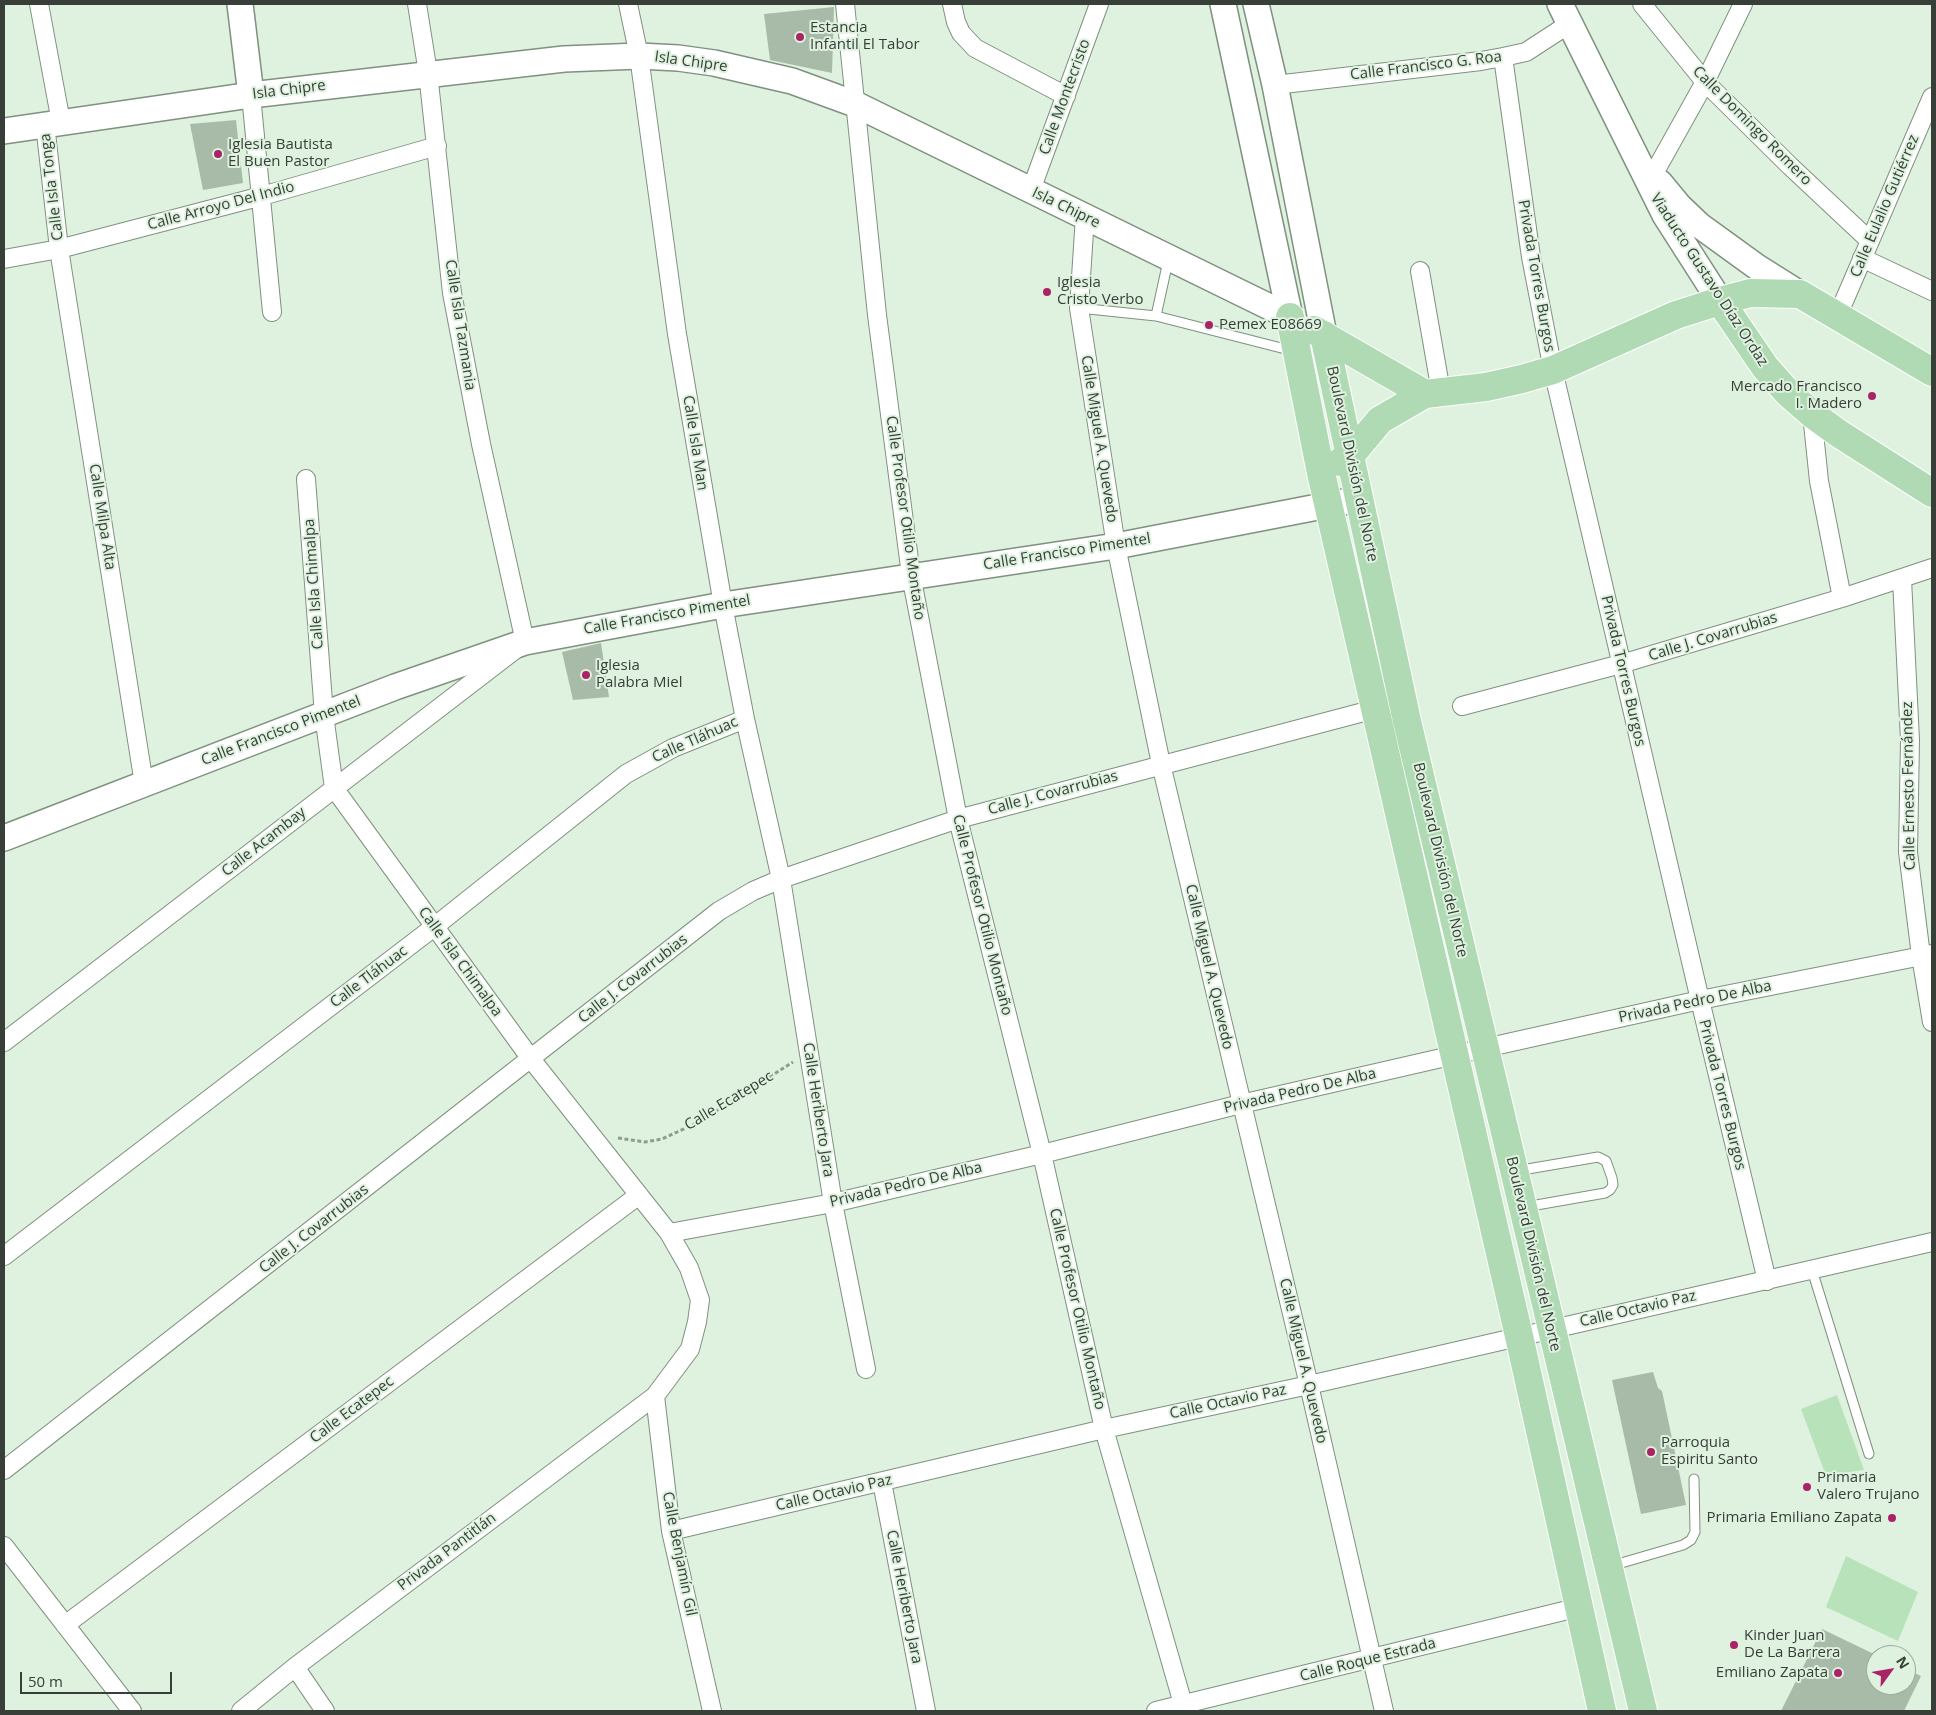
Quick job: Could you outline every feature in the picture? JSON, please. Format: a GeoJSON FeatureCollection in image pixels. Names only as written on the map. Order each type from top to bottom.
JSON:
{"type":"FeatureCollection","features":[{"type":"Feature","properties":{"kind":"main road"},"geometry":{"type":"LineString","coordinates":[[240,4],[251,95]]}},
{"type":"Feature","properties":{"kind":"main road","name":"Boulevard División del Norte"},"geometry":{"type":"LineString","coordinates":[[1223,4],[1290,317],[1321,473],[1519,1336],[1602,1711]]}},
{"type":"Feature","properties":{"kind":"main road","name":"Boulevard División del Norte"},"geometry":{"type":"LineString","coordinates":[[1256,4],[1275,85],[1327,346],[1407,721],[1643,1711]]}},
{"type":"Feature","properties":{"kind":"main road"},"geometry":{"type":"LineString","coordinates":[[1564,14],[1631,150],[1651,180],[1699,225],[1757,267],[1932,372]]}},
{"type":"Feature","properties":{"kind":"main road","name":"Isla Chipre"},"geometry":{"type":"LineString","coordinates":[[4,131],[251,95],[564,58],[639,56],[678,58],[792,81],[855,104],[1290,317],[1327,346]]}},
{"type":"Feature","properties":{"kind":"main road","name":"Viaducto Gustavo Díaz Ordaz"},"geometry":{"type":"LineString","coordinates":[[1651,180],[1665,215],[1743,338],[1764,367],[1788,393],[1812,414],[1838,433],[1932,493]]}},
{"type":"Feature","properties":{"kind":"main road"},"geometry":{"type":"LineString","coordinates":[[1321,473],[1350,456],[1380,420],[1433,393],[1486,387],[1553,370],[1676,315],[1720,301],[1750,293],[1800,294]]}},
{"type":"Feature","properties":{"kind":"main road"},"geometry":{"type":"LineString","coordinates":[[1676,315],[1714,317],[1725,322],[1743,338]]}},
{"type":"Feature","properties":{"kind":"main road"},"geometry":{"type":"LineString","coordinates":[[1327,346],[1433,393]]}},
{"type":"Feature","properties":{"kind":"main road","name":"Calle Francisco Pimentel"},"geometry":{"type":"LineString","coordinates":[[4,838],[324,715],[525,642],[722,604],[1116,546],[1359,499]]}},
{"type":"Feature","properties":{"kind":"street","name":"Calle Isla Tonga"},"geometry":{"type":"LineString","coordinates":[[39,4],[53,123],[59,249]]}},
{"type":"Feature","properties":{"kind":"street","name":"Calle Isla Tazmania"},"geometry":{"type":"LineString","coordinates":[[418,4],[437,146],[452,293],[481,444],[525,642]]}},
{"type":"Feature","properties":{"kind":"street","name":"Calle Isla Man"},"geometry":{"type":"LineString","coordinates":[[628,4],[639,56],[677,334],[722,604],[781,878]]}},
{"type":"Feature","properties":{"kind":"street","name":"Calle Profesor Otilio Montaño"},"geometry":{"type":"LineString","coordinates":[[845,4],[877,315],[911,575],[958,819],[1042,1154],[1104,1429],[1184,1708]]}},
{"type":"Feature","properties":{"kind":"street"},"geometry":{"type":"LineString","coordinates":[[952,4],[956,22],[961,33],[975,48],[1066,96]]}},
{"type":"Feature","properties":{"kind":"street","name":"Calle Montecristo"},"geometry":{"type":"LineString","coordinates":[[1031,190],[1099,4]]}},
{"type":"Feature","properties":{"kind":"street","name":"Calle Domingo Romero"},"geometry":{"type":"LineString","coordinates":[[1642,4],[1706,82],[1790,166],[1870,241]]}},
{"type":"Feature","properties":{"kind":"street"},"geometry":{"type":"LineString","coordinates":[[1651,180],[1706,82],[1743,4]]}},
{"type":"Feature","properties":{"kind":"street","name":"Calle Francisco G. Roa"},"geometry":{"type":"LineString","coordinates":[[1275,85],[1481,61],[1526,52],[1564,14]]}},
{"type":"Feature","properties":{"kind":"street","name":"Privada Torres Burgos"},"geometry":{"type":"LineString","coordinates":[[1503,57],[1531,257],[1553,370],[1767,1281]]}},
{"type":"Feature","properties":{"kind":"street"},"geometry":{"type":"LineString","coordinates":[[251,95],[272,312]]}},
{"type":"Feature","properties":{"kind":"street","name":"Calle Eulalio Gutiérrez"},"geometry":{"type":"LineString","coordinates":[[1838,315],[1932,97]]}},
{"type":"Feature","properties":{"kind":"street","name":"Calle Arroyo Del Indio"},"geometry":{"type":"LineString","coordinates":[[4,259],[59,249],[262,196],[437,146]]}},
{"type":"Feature","properties":{"kind":"street","name":"Calle Miguel A. Quevedo"},"geometry":{"type":"LineString","coordinates":[[1085,216],[1079,308],[1116,546],[1161,764],[1309,1384],[1384,1711]]}},
{"type":"Feature","properties":{"kind":"street","name":"Calle Milpa Alta"},"geometry":{"type":"LineString","coordinates":[[59,249],[144,784]]}},
{"type":"Feature","properties":{"kind":"street"},"geometry":{"type":"LineString","coordinates":[[1862,258],[1932,291]]}},
{"type":"Feature","properties":{"kind":"street"},"geometry":{"type":"LineString","coordinates":[[1420,271],[1433,393]]}},
{"type":"Feature","properties":{"kind":"street"},"geometry":{"type":"LineString","coordinates":[[1812,414],[1819,481],[1842,598]]}},
{"type":"Feature","properties":{"kind":"street","name":"Calle Isla Chimalpa"},"geometry":{"type":"LineString","coordinates":[[306,479],[324,715],[334,788],[531,1060],[669,1233],[689,1268],[700,1300],[690,1349],[655,1396]]}},
{"type":"Feature","properties":{"kind":"street","name":"Calle J. Covarrubias"},"geometry":{"type":"LineString","coordinates":[[1462,706],[1621,664],[1842,598],[1932,568]]}},
{"type":"Feature","properties":{"kind":"street","name":"Calle Ernesto Fernández"},"geometry":{"type":"LineString","coordinates":[[1902,579],[1910,740],[1908,852],[1926,955],[1932,1022]]}},
{"type":"Feature","properties":{"kind":"street","name":"Calle Acambay"},"geometry":{"type":"LineString","coordinates":[[4,1042],[525,642]]}},
{"type":"Feature","properties":{"kind":"street","name":"Calle J. Covarrubias"},"geometry":{"type":"LineString","coordinates":[[4,1470],[531,1060],[719,911],[753,891],[781,878],[958,819],[1375,709]]}},
{"type":"Feature","properties":{"kind":"street","name":"Calle Tláhuac"},"geometry":{"type":"LineString","coordinates":[[4,1256],[434,927],[626,774],[673,748],[746,719]]}},
{"type":"Feature","properties":{"kind":"street","name":"Calle Heriberto Jara"},"geometry":{"type":"LineString","coordinates":[[781,878],[833,1203],[866,1369]]}},
{"type":"Feature","properties":{"kind":"street","name":"Privada Pedro De Alba"},"geometry":{"type":"LineString","coordinates":[[669,1233],[833,1203],[1042,1154],[1241,1104],[1454,1055],[1700,1000],[1926,955]]}},
{"type":"Feature","properties":{"kind":"street","name":"Calle Ecatepec"},"geometry":{"type":"LineString","coordinates":[[65,1624],[639,1195]]}},
{"type":"Feature","properties":{"kind":"street","name":"Calle Octavio Paz"},"geometry":{"type":"LineString","coordinates":[[671,1531],[1104,1429],[1767,1281],[1932,1242]]}},
{"type":"Feature","properties":{"kind":"street","name":"Calle Benjamín Gil"},"geometry":{"type":"LineString","coordinates":[[655,1396],[671,1531],[712,1711]]}},
{"type":"Feature","properties":{"kind":"street","name":"Privada Pantitlán"},"geometry":{"type":"LineString","coordinates":[[241,1711],[295,1667],[655,1396]]}},
{"type":"Feature","properties":{"kind":"street","name":"Calle Heriberto Jara"},"geometry":{"type":"LineString","coordinates":[[882,1482],[926,1711]]}},
{"type":"Feature","properties":{"kind":"street"},"geometry":{"type":"LineString","coordinates":[[4,1546],[132,1711]]}},
{"type":"Feature","properties":{"kind":"street","name":"Calle Roque Estrada"},"geometry":{"type":"LineString","coordinates":[[1156,1711],[1184,1708],[1580,1607]]}},
{"type":"Feature","properties":{"kind":"street"},"geometry":{"type":"LineString","coordinates":[[295,1667],[325,1711]]}},
{"type":"Feature","properties":{"kind":"lane"},"geometry":{"type":"LineString","coordinates":[[1156,316],[1169,258]]}},
{"type":"Feature","properties":{"kind":"lane"},"geometry":{"type":"LineString","coordinates":[[1079,308],[1156,316],[1297,352],[1327,346]]}},
{"type":"Feature","properties":{"kind":"lane"},"geometry":{"type":"LineString","coordinates":[[1514,1171],[1598,1157],[1606,1161],[1612,1178],[1610,1190],[1605,1193],[1522,1207]]}},
{"type":"Feature","properties":{"kind":"lane"},"geometry":{"type":"LineString","coordinates":[[1812,1270],[1869,1454]]}},
{"type":"Feature","properties":{"kind":"lane"},"geometry":{"type":"LineString","coordinates":[[1608,1566],[1683,1545],[1691,1540],[1695,1532],[1694,1479]]}},
{"type":"Feature","properties":{"kind":"path","name":"Calle Ecatepec"},"geometry":{"type":"LineString","coordinates":[[588,1131],[626,1140],[645,1142],[662,1139],[699,1122],[808,1052]]}},
{"type":"Feature","properties":{"kind":"green space"},"geometry":{"type":"Polygon","coordinates":[[[1837,1395],[1864,1470],[1849,1472],[1828,1481],[1801,1409],[1837,1395]]]}},
{"type":"Feature","properties":{"kind":"green space"},"geometry":{"type":"Polygon","coordinates":[[[1846,1556],[1918,1592],[1898,1641],[1826,1607],[1846,1556]]]}},
{"type":"Feature","properties":{"kind":"building","name":"Estancia Infantil El Tabor"},"geometry":{"type":"Polygon","coordinates":[[[834,7],[832,73],[770,60],[764,14],[834,7]]]}},
{"type":"Feature","properties":{"kind":"building","name":"Iglesia Bautista El Buen Pastor"},"geometry":{"type":"Polygon","coordinates":[[[236,120],[243,183],[203,190],[190,124],[236,120]]]}},
{"type":"Feature","properties":{"kind":"building","name":"Iglesia Palabra Miel"},"geometry":{"type":"Polygon","coordinates":[[[601,643],[609,697],[573,700],[562,652],[601,643]]]}},
{"type":"Feature","properties":{"kind":"building","name":"Parroquia Espiritu Santo"},"geometry":{"type":"Polygon","coordinates":[[[1653,1372],[1658,1388],[1662,1391],[1686,1505],[1641,1514],[1612,1380],[1653,1372]]]}},
{"type":"Feature","properties":{"kind":"building","name":"Emiliano Zapata"},"geometry":{"type":"Polygon","coordinates":[[[1822,1629],[1866,1650],[1866,1695],[1912,1695],[1904,1711],[1781,1711],[1822,1629]]]}},
{"type":"Feature","properties":{"kind":"building","name":"Emiliano Zapata"},"geometry":{"type":"Polygon","coordinates":[[[1916,1674],[1921,1676],[1916,1686],[1916,1674]]]}},
{"type":"Feature","properties":{"kind":"place","name":"Estancia Infantil El Tabor"},"geometry":{"type":"Point","coordinates":[800,37]}},
{"type":"Feature","properties":{"kind":"place","name":"Iglesia Bautista El Buen Pastor"},"geometry":{"type":"Point","coordinates":[218,154]}},
{"type":"Feature","properties":{"kind":"place","name":"Iglesia Cristo Verbo"},"geometry":{"type":"Point","coordinates":[1047,292]}},
{"type":"Feature","properties":{"kind":"place","name":"Pemex E08669"},"geometry":{"type":"Point","coordinates":[1209,325]}},
{"type":"Feature","properties":{"kind":"place","name":"Mercado Francisco I. Madero"},"geometry":{"type":"Point","coordinates":[1872,396]}},
{"type":"Feature","properties":{"kind":"place","name":"Iglesia Palabra Miel"},"geometry":{"type":"Point","coordinates":[586,675]}},
{"type":"Feature","properties":{"kind":"place","name":"Parroquia Espiritu Santo"},"geometry":{"type":"Point","coordinates":[1651,1452]}},
{"type":"Feature","properties":{"kind":"place","name":"Primaria Valero Trujano"},"geometry":{"type":"Point","coordinates":[1807,1487]}},
{"type":"Feature","properties":{"kind":"place","name":"Primaria Emiliano Zapata"},"geometry":{"type":"Point","coordinates":[1892,1518]}},
{"type":"Feature","properties":{"kind":"place","name":"Kinder Juan De La Barrera"},"geometry":{"type":"Point","coordinates":[1734,1645]}},
{"type":"Feature","properties":{"kind":"place","name":"Emiliano Zapata"},"geometry":{"type":"Point","coordinates":[1838,1673]}}]}
